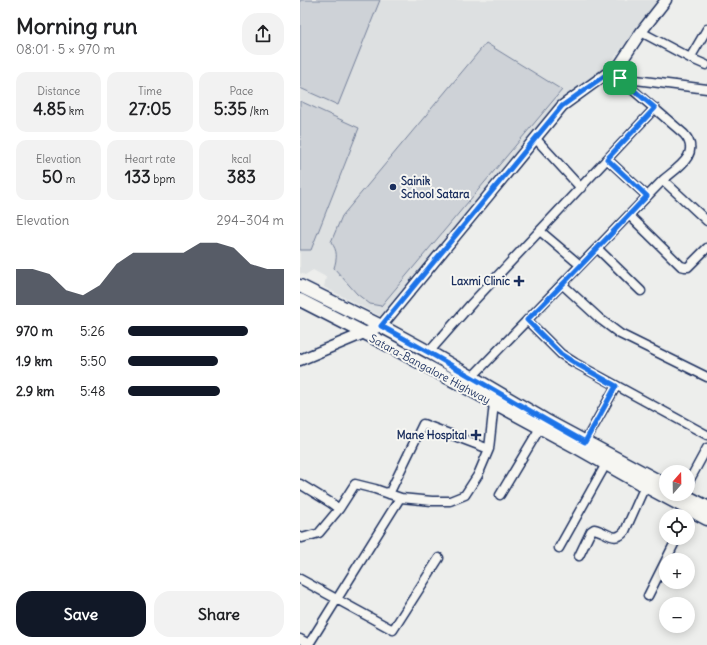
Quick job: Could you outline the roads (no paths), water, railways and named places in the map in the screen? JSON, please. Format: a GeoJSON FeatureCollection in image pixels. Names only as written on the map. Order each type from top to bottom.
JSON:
{"type":"FeatureCollection","features":[{"type":"Feature","properties":{"kind":"main road","name":"Satara-Bangalore Highway"},"geometry":{"type":"LineString","coordinates":[[300,286],[381,326],[429,352],[545,420],[659,481]]}},
{"type":"Feature","properties":{"kind":"main road","name":"Satara-Bangalore Highway"},"geometry":{"type":"LineString","coordinates":[[300,300],[494,403],[645,486],[659,491]]}},
{"type":"Feature","properties":{"kind":"main road","name":"Satara-Bangalore Highway"},"geometry":{"type":"LineString","coordinates":[[687,501],[707,507]]}},
{"type":"Feature","properties":{"kind":"main road","name":"Satara-Bangalore Highway"},"geometry":{"type":"LineString","coordinates":[[695,515],[707,519]]}},
{"type":"Feature","properties":{"kind":"street"},"geometry":{"type":"LineString","coordinates":[[300,360],[381,326],[562,106],[620,64],[641,32],[666,0]]}},
{"type":"Feature","properties":{"kind":"street"},"geometry":{"type":"LineString","coordinates":[[690,58],[707,29]]}},
{"type":"Feature","properties":{"kind":"street"},"geometry":{"type":"LineString","coordinates":[[641,32],[706,65]]}},
{"type":"Feature","properties":{"kind":"street"},"geometry":{"type":"LineString","coordinates":[[472,378],[647,196],[687,159],[690,152],[690,147],[689,140],[684,134],[611,71]]}},
{"type":"Feature","properties":{"kind":"street"},"geometry":{"type":"LineString","coordinates":[[620,78],[707,89]]}},
{"type":"Feature","properties":{"kind":"street"},"geometry":{"type":"LineString","coordinates":[[429,352],[472,303],[655,108]]}},
{"type":"Feature","properties":{"kind":"street"},"geometry":{"type":"LineString","coordinates":[[536,138],[580,188]]}},
{"type":"Feature","properties":{"kind":"street"},"geometry":{"type":"LineString","coordinates":[[607,159],[647,196]]}},
{"type":"Feature","properties":{"kind":"street"},"geometry":{"type":"LineString","coordinates":[[663,180],[707,221]]}},
{"type":"Feature","properties":{"kind":"street"},"geometry":{"type":"LineString","coordinates":[[629,215],[681,266],[688,267],[707,248]]}},
{"type":"Feature","properties":{"kind":"street"},"geometry":{"type":"LineString","coordinates":[[540,231],[580,265]]}},
{"type":"Feature","properties":{"kind":"street"},"geometry":{"type":"LineString","coordinates":[[597,248],[641,291]]}},
{"type":"Feature","properties":{"kind":"street"},"geometry":{"type":"LineString","coordinates":[[563,285],[600,319],[620,334],[707,377]]}},
{"type":"Feature","properties":{"kind":"street"},"geometry":{"type":"LineString","coordinates":[[527,320],[561,354],[575,363],[707,435]]}},
{"type":"Feature","properties":{"kind":"street"},"geometry":{"type":"LineString","coordinates":[[585,442],[616,386]]}},
{"type":"Feature","properties":{"kind":"street"},"geometry":{"type":"LineString","coordinates":[[301,539],[319,533],[339,510],[355,484],[400,498],[450,501],[465,495],[478,475],[490,449],[494,403]]}},
{"type":"Feature","properties":{"kind":"street"},"geometry":{"type":"LineString","coordinates":[[388,494],[423,424],[490,449]]}},
{"type":"Feature","properties":{"kind":"street"},"geometry":{"type":"LineString","coordinates":[[500,495],[540,428]]}},
{"type":"Feature","properties":{"kind":"street"},"geometry":{"type":"LineString","coordinates":[[695,470],[707,448]]}},
{"type":"Feature","properties":{"kind":"street"},"geometry":{"type":"LineString","coordinates":[[559,548],[606,464]]}},
{"type":"Feature","properties":{"kind":"street"},"geometry":{"type":"LineString","coordinates":[[300,484],[331,503],[339,510]]}},
{"type":"Feature","properties":{"kind":"street"},"geometry":{"type":"LineString","coordinates":[[580,556],[594,529],[612,536],[618,537],[622,535],[645,486]]}},
{"type":"Feature","properties":{"kind":"street"},"geometry":{"type":"LineString","coordinates":[[300,639],[309,644],[400,498]]}},
{"type":"Feature","properties":{"kind":"street"},"geometry":{"type":"LineString","coordinates":[[300,579],[393,630],[439,558]]}},
{"type":"Feature","properties":{"kind":"street"},"geometry":{"type":"LineString","coordinates":[[648,596],[659,574]]}},
{"type":"Feature","properties":{"kind":"place","name":"Sainik School Satara"},"geometry":{"type":"Point","coordinates":[393,187]}},
{"type":"Feature","properties":{"kind":"place","name":"Laxmi Clinic"},"geometry":{"type":"Point","coordinates":[519,281]}},
{"type":"Feature","properties":{"kind":"place","name":"Mane Hospital"},"geometry":{"type":"Point","coordinates":[476,435]}}]}
